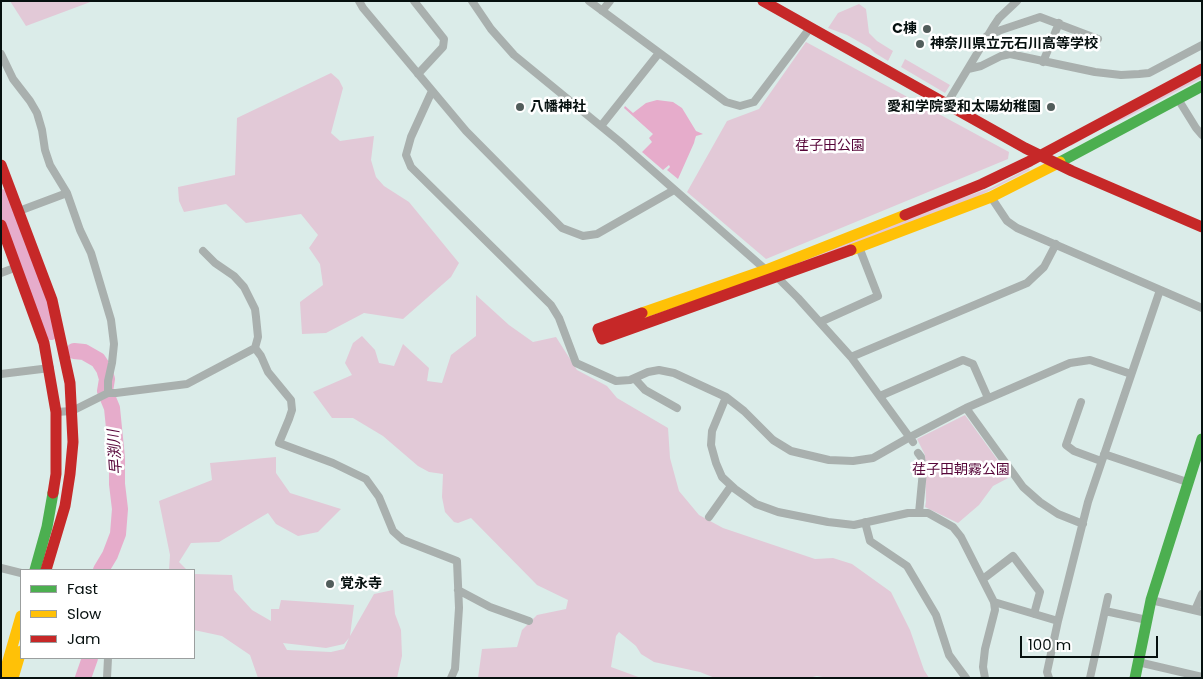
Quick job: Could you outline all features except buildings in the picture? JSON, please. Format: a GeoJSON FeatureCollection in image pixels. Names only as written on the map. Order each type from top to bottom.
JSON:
{"type":"FeatureCollection","features":[{"type":"Feature","properties":{"kind":"street"},"geometry":{"type":"LineString","coordinates":[[359,1],[466,131],[562,228],[583,236],[597,234],[674,190]]}},
{"type":"Feature","properties":{"kind":"street"},"geometry":{"type":"LineString","coordinates":[[414,1],[444,39],[443,47],[418,74]]}},
{"type":"Feature","properties":{"kind":"street"},"geometry":{"type":"LineString","coordinates":[[472,1],[491,29],[514,55],[601,126],[766,270],[777,277],[851,357],[911,439]]}},
{"type":"Feature","properties":{"kind":"street"},"geometry":{"type":"LineString","coordinates":[[588,1],[726,102],[740,106],[754,102],[810,28]]}},
{"type":"Feature","properties":{"kind":"street"},"geometry":{"type":"LineString","coordinates":[[602,11],[610,1]]}},
{"type":"Feature","properties":{"kind":"street"},"geometry":{"type":"LineString","coordinates":[[763,1],[946,105],[1057,164],[1202,227]]}},
{"type":"Feature","properties":{"kind":"street"},"geometry":{"type":"LineString","coordinates":[[946,105],[999,18],[1017,1]]}},
{"type":"Feature","properties":{"kind":"street"},"geometry":{"type":"LineString","coordinates":[[987,36],[1040,16],[1098,38]]}},
{"type":"Feature","properties":{"kind":"street"},"geometry":{"type":"LineString","coordinates":[[1043,62],[1059,23]]}},
{"type":"Feature","properties":{"kind":"street"},"geometry":{"type":"LineString","coordinates":[[968,69],[981,66],[1000,56],[1010,54],[1095,72],[1121,75],[1149,73],[1202,45]]}},
{"type":"Feature","properties":{"kind":"street"},"geometry":{"type":"LineString","coordinates":[[601,126],[659,53]]}},
{"type":"Feature","properties":{"kind":"street"},"geometry":{"type":"LineString","coordinates":[[1,54],[13,79],[37,113],[50,165],[67,193],[80,230],[94,260],[111,320],[114,344],[108,393]]}},
{"type":"Feature","properties":{"kind":"street"},"geometry":{"type":"LineString","coordinates":[[1202,69],[982,184],[766,270],[598,328],[602,339],[859,247],[992,196],[1057,164],[1202,86]]}},
{"type":"Feature","properties":{"kind":"street"},"geometry":{"type":"LineString","coordinates":[[432,91],[411,137],[406,155],[411,167],[551,304],[559,318],[576,363],[616,381],[634,379],[648,372],[659,370],[674,373],[726,397],[744,411],[772,440],[791,451],[829,460],[853,461],[873,458],[966,408],[1070,363],[1090,360],[1131,374]]}},
{"type":"Feature","properties":{"kind":"street"},"geometry":{"type":"LineString","coordinates":[[1178,99],[1202,135]]}},
{"type":"Feature","properties":{"kind":"street"},"geometry":{"type":"LineString","coordinates":[[1,165],[52,300],[60,328],[70,383],[73,442],[70,474],[64,506],[46,569]]}},
{"type":"Feature","properties":{"kind":"street"},"geometry":{"type":"LineString","coordinates":[[19,211],[67,193]]}},
{"type":"Feature","properties":{"kind":"street"},"geometry":{"type":"LineString","coordinates":[[992,196],[1007,221],[1016,228],[1202,308]]}},
{"type":"Feature","properties":{"kind":"street"},"geometry":{"type":"LineString","coordinates":[[1,225],[36,318],[50,368],[56,412],[57,459],[55,483],[47,526],[35,569]]}},
{"type":"Feature","properties":{"kind":"street"},"geometry":{"type":"LineString","coordinates":[[851,357],[1027,283],[1044,267],[1056,244]]}},
{"type":"Feature","properties":{"kind":"street"},"geometry":{"type":"LineString","coordinates":[[820,322],[878,296],[859,247]]}},
{"type":"Feature","properties":{"kind":"street"},"geometry":{"type":"LineString","coordinates":[[56,412],[72,411],[108,393],[187,384],[255,348],[258,337],[255,309],[244,287],[234,276],[203,251]]}},
{"type":"Feature","properties":{"kind":"street"},"geometry":{"type":"LineString","coordinates":[[1,273],[17,267]]}},
{"type":"Feature","properties":{"kind":"street"},"geometry":{"type":"LineString","coordinates":[[1049,678],[1047,672],[1058,621],[1083,524],[1103,458],[1160,290]]}},
{"type":"Feature","properties":{"kind":"street"},"geometry":{"type":"LineString","coordinates":[[255,348],[268,372],[291,400],[292,410],[279,443],[332,463],[366,480],[379,497],[393,531],[404,540],[457,561],[459,608],[457,652],[455,669],[451,678]]}},
{"type":"Feature","properties":{"kind":"street"},"geometry":{"type":"LineString","coordinates":[[880,396],[963,360],[973,364],[988,398]]}},
{"type":"Feature","properties":{"kind":"street"},"geometry":{"type":"LineString","coordinates":[[1,374],[50,368]]}},
{"type":"Feature","properties":{"kind":"street"},"geometry":{"type":"LineString","coordinates":[[634,379],[645,390],[677,408]]}},
{"type":"Feature","properties":{"kind":"street"},"geometry":{"type":"LineString","coordinates":[[726,397],[712,431],[711,445],[716,463],[722,477],[756,504],[778,512],[854,525],[908,513],[928,513],[953,527],[961,537],[994,602],[995,610],[985,649],[983,667],[985,678]]}},
{"type":"Feature","properties":{"kind":"street"},"geometry":{"type":"LineString","coordinates":[[1081,402],[1066,445],[1074,451],[1187,482]]}},
{"type":"Feature","properties":{"kind":"street"},"geometry":{"type":"LineString","coordinates":[[966,408],[1023,487],[1058,514],[1083,524]]}},
{"type":"Feature","properties":{"kind":"street"},"geometry":{"type":"LineString","coordinates":[[1135,678],[1151,600],[1202,439]]}},
{"type":"Feature","properties":{"kind":"street"},"geometry":{"type":"LineString","coordinates":[[918,453],[921,457],[923,471],[918,513]]}},
{"type":"Feature","properties":{"kind":"street"},"geometry":{"type":"LineString","coordinates":[[709,517],[731,486]]}},
{"type":"Feature","properties":{"kind":"street"},"geometry":{"type":"LineString","coordinates":[[865,522],[870,541],[907,566],[936,615],[949,655],[966,678]]}},
{"type":"Feature","properties":{"kind":"street"},"geometry":{"type":"LineString","coordinates":[[983,579],[1013,556],[1040,592],[1034,614]]}},
{"type":"Feature","properties":{"kind":"street"},"geometry":{"type":"LineString","coordinates":[[1,568],[20,573]]}},
{"type":"Feature","properties":{"kind":"street"},"geometry":{"type":"LineString","coordinates":[[458,590],[490,607],[529,622]]}},
{"type":"Feature","properties":{"kind":"street"},"geometry":{"type":"LineString","coordinates":[[1151,600],[1198,611],[1202,594]]}},
{"type":"Feature","properties":{"kind":"street"},"geometry":{"type":"LineString","coordinates":[[1090,678],[1108,597]]}},
{"type":"Feature","properties":{"kind":"street"},"geometry":{"type":"LineString","coordinates":[[994,602],[1058,621]]}},
{"type":"Feature","properties":{"kind":"street"},"geometry":{"type":"LineString","coordinates":[[1105,611],[1147,620]]}},
{"type":"Feature","properties":{"kind":"street"},"geometry":{"type":"LineString","coordinates":[[3,678],[20,619]]}},
{"type":"Feature","properties":{"kind":"street"},"geometry":{"type":"LineString","coordinates":[[13,678],[20,654]]}},
{"type":"Feature","properties":{"kind":"street"},"geometry":{"type":"LineString","coordinates":[[107,678],[108,659]]}},
{"type":"Feature","properties":{"kind":"street"},"geometry":{"type":"LineString","coordinates":[[1138,662],[1202,677]]}},
{"type":"Feature","properties":{"kind":"green space"},"geometry":{"type":"Polygon","coordinates":[[[10,1],[93,1],[26,26],[10,1]]]}},
{"type":"Feature","properties":{"kind":"green space"},"geometry":{"type":"Polygon","coordinates":[[[859,4],[866,9],[869,33],[877,41],[893,51],[888,61],[847,35],[828,28],[838,13],[859,4]]]}},
{"type":"Feature","properties":{"kind":"green space","name":"荏子田公園"},"geometry":{"type":"Polygon","coordinates":[[[806,42],[1009,152],[1008,159],[766,259],[687,192],[727,121],[759,109],[806,42]]]}},
{"type":"Feature","properties":{"kind":"green space"},"geometry":{"type":"Polygon","coordinates":[[[905,59],[950,85],[945,93],[901,67],[905,59]]]}},
{"type":"Feature","properties":{"kind":"green space"},"geometry":{"type":"Polygon","coordinates":[[[331,73],[339,80],[343,88],[331,133],[340,141],[374,136],[371,160],[376,177],[384,186],[409,202],[459,263],[451,277],[403,319],[364,313],[326,333],[302,334],[300,302],[323,285],[320,264],[309,248],[318,235],[301,214],[246,223],[226,204],[184,212],[179,201],[178,187],[235,175],[237,118],[331,73]]]}},
{"type":"Feature","properties":{"kind":"green space"},"geometry":{"type":"Polygon","coordinates":[[[1202,75],[1202,78],[1124,119],[1106,126],[1071,146],[1069,144],[1202,75]]]}},
{"type":"Feature","properties":{"kind":"green space"},"geometry":{"type":"Polygon","coordinates":[[[1029,168],[1030,170],[977,197],[791,268],[813,256],[991,188],[1029,168]]]}},
{"type":"Feature","properties":{"kind":"green space"},"geometry":{"type":"Polygon","coordinates":[[[476,295],[509,325],[533,342],[556,337],[577,370],[607,386],[617,398],[668,428],[670,458],[679,491],[699,515],[723,528],[815,559],[833,558],[852,564],[891,592],[910,630],[924,670],[929,678],[828,678],[817,676],[808,678],[715,678],[700,672],[654,662],[641,654],[636,646],[619,632],[616,636],[611,667],[641,678],[478,678],[482,649],[517,647],[522,630],[537,615],[566,609],[568,600],[537,585],[471,518],[458,523],[454,522],[445,512],[442,497],[443,474],[429,472],[418,466],[383,436],[353,418],[332,418],[313,392],[352,375],[345,363],[353,343],[362,336],[375,350],[379,363],[394,366],[403,344],[429,368],[427,381],[442,383],[451,355],[476,336],[476,295]]]}},
{"type":"Feature","properties":{"kind":"green space","name":"荏子田朝霧公園"},"geometry":{"type":"Polygon","coordinates":[[[965,415],[1010,477],[993,486],[979,505],[958,523],[925,507],[925,455],[917,439],[965,415]]]}},
{"type":"Feature","properties":{"kind":"green space"},"geometry":{"type":"Polygon","coordinates":[[[276,457],[276,473],[290,493],[341,509],[318,532],[298,536],[276,524],[268,513],[219,542],[191,543],[179,562],[186,569],[169,569],[170,555],[159,501],[212,480],[210,463],[276,457]]]}},
{"type":"Feature","properties":{"kind":"green space"},"geometry":{"type":"Polygon","coordinates":[[[195,574],[232,575],[234,590],[252,610],[271,621],[271,609],[279,609],[281,600],[354,605],[350,636],[374,594],[393,590],[395,614],[401,630],[402,656],[397,678],[258,678],[250,655],[222,636],[195,630],[195,574]],[[349,638],[344,644],[326,648],[283,643],[287,650],[331,652],[344,649],[349,638]]]}},
{"type":"Feature","properties":{"kind":"shaded area"},"geometry":{"type":"Polygon","coordinates":[[[657,100],[673,102],[682,108],[696,131],[703,134],[696,136],[678,179],[667,170],[670,167],[669,165],[663,170],[642,152],[652,142],[649,138],[653,134],[624,108],[625,106],[633,113],[646,103],[657,100]]]}},
{"type":"Feature","properties":{"kind":"waterway","name":"早渕川"},"geometry":{"type":"LineString","coordinates":[[1,197],[51,332]]}},
{"type":"Feature","properties":{"kind":"waterway","name":"早渕川"},"geometry":{"type":"LineString","coordinates":[[74,351],[84,352],[98,360],[104,369],[107,379],[105,391],[112,408],[120,509],[118,534],[110,555],[102,569]]}},
{"type":"Feature","properties":{"kind":"waterway","name":"早渕川"},"geometry":{"type":"LineString","coordinates":[[83,678],[90,659]]}},
{"type":"Feature","properties":{"kind":"traffic: fast"},"geometry":{"type":"LineString","coordinates":[[1060,162],[1202,86]]}},
{"type":"Feature","properties":{"kind":"traffic: fast"},"geometry":{"type":"LineString","coordinates":[[1135,678],[1151,600],[1202,439]]}},
{"type":"Feature","properties":{"kind":"traffic: fast"},"geometry":{"type":"LineString","coordinates":[[35,569],[47,527],[53,493]]}},
{"type":"Feature","properties":{"kind":"traffic: slow"},"geometry":{"type":"LineString","coordinates":[[851,250],[991,197],[1060,162]]}},
{"type":"Feature","properties":{"kind":"traffic: slow"},"geometry":{"type":"LineString","coordinates":[[642,313],[766,270],[905,215]]}},
{"type":"Feature","properties":{"kind":"traffic: slow"},"geometry":{"type":"LineString","coordinates":[[3,678],[20,619]]}},
{"type":"Feature","properties":{"kind":"traffic: slow"},"geometry":{"type":"LineString","coordinates":[[13,678],[20,654]]}},
{"type":"Feature","properties":{"kind":"traffic: jam"},"geometry":{"type":"LineString","coordinates":[[763,1],[1025,148],[1072,171],[1202,227]]}},
{"type":"Feature","properties":{"kind":"traffic: jam"},"geometry":{"type":"LineString","coordinates":[[905,215],[982,184],[1030,161],[1202,69]]}},
{"type":"Feature","properties":{"kind":"traffic: jam"},"geometry":{"type":"LineString","coordinates":[[1,165],[52,300],[70,383],[73,442],[70,474],[65,506],[46,569]]}},
{"type":"Feature","properties":{"kind":"traffic: jam"},"geometry":{"type":"LineString","coordinates":[[1,225],[44,343],[56,412],[56,474],[53,493]]}},
{"type":"Feature","properties":{"kind":"traffic: jam"},"geometry":{"type":"LineString","coordinates":[[642,313],[598,329],[602,339],[851,250]]}},
{"type":"Feature","properties":{"kind":"place","name":"C棟"},"geometry":{"type":"Point","coordinates":[927,29]}},
{"type":"Feature","properties":{"kind":"place","name":"神奈川県立元石川高等学校"},"geometry":{"type":"Point","coordinates":[920,44]}},
{"type":"Feature","properties":{"kind":"place","name":"八幡神社"},"geometry":{"type":"Point","coordinates":[520,107]}},
{"type":"Feature","properties":{"kind":"place","name":"愛和学院愛和太陽幼稚園"},"geometry":{"type":"Point","coordinates":[1051,107]}},
{"type":"Feature","properties":{"kind":"place","name":"覚永寺"},"geometry":{"type":"Point","coordinates":[330,584]}}]}
